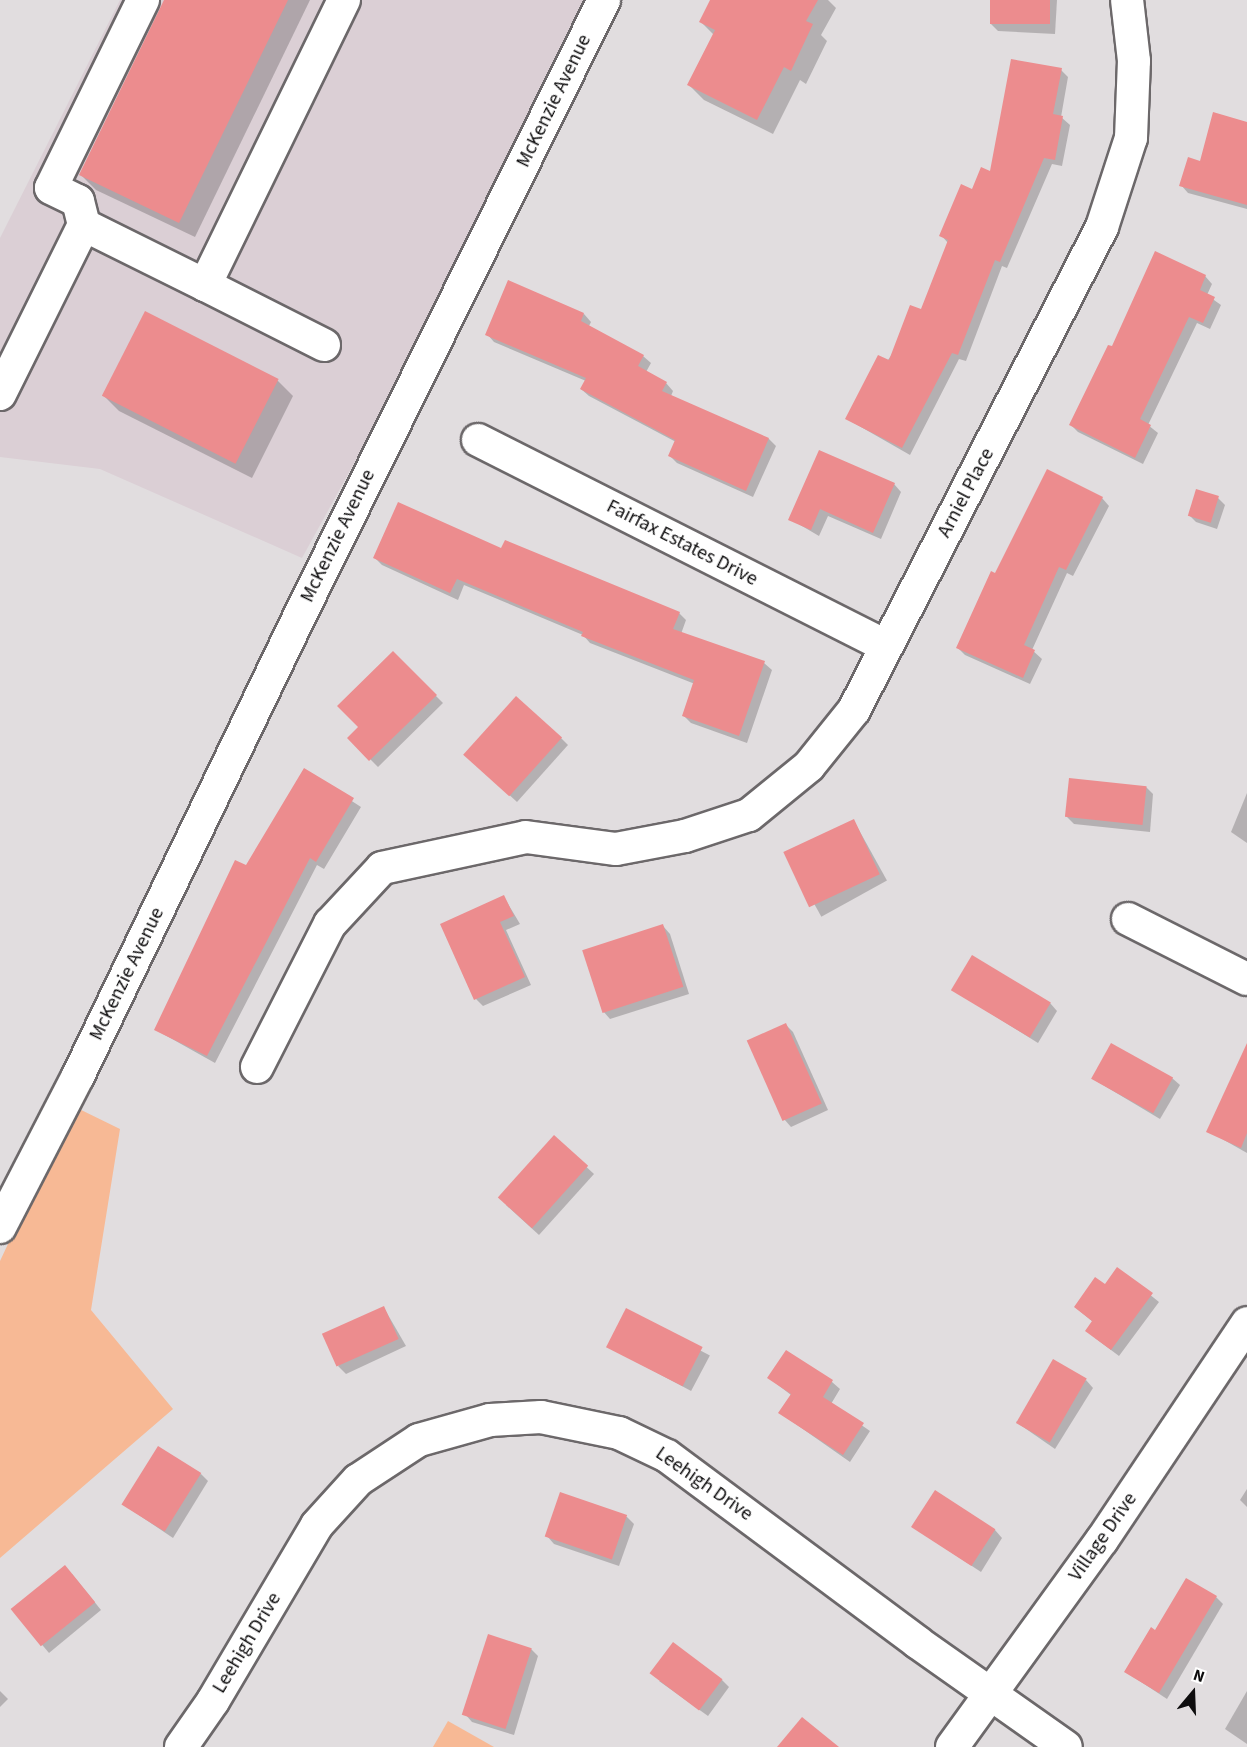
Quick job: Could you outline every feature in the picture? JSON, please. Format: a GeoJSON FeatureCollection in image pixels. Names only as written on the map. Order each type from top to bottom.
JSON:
{"type":"FeatureCollection","features":[{"type":"Feature","properties":{"kind":"street"},"geometry":{"type":"LineString","coordinates":[[0,394],[84,225],[78,201],[51,188],[143,0]]}},
{"type":"Feature","properties":{"kind":"street"},"geometry":{"type":"LineString","coordinates":[[205,285],[345,0]]}},
{"type":"Feature","properties":{"kind":"street","name":"McKenzie Avenue"},"geometry":{"type":"LineString","coordinates":[[0,1227],[78,1076],[301,612],[604,0]]}},
{"type":"Feature","properties":{"kind":"street","name":"Arniel Place"},"geometry":{"type":"LineString","coordinates":[[257,1067],[330,924],[382,868],[526,837],[616,849],[685,836],[749,815],[817,756],[854,710],[1102,227],[1131,138],[1134,61],[1127,0]]}},
{"type":"Feature","properties":{"kind":"street"},"geometry":{"type":"LineString","coordinates":[[84,225],[324,345]]}},
{"type":"Feature","properties":{"kind":"street","name":"Fairfax Estates Drive"},"geometry":{"type":"LineString","coordinates":[[478,440],[885,646]]}},
{"type":"Feature","properties":{"kind":"street"},"geometry":{"type":"LineString","coordinates":[[1128,919],[1247,980]]}},
{"type":"Feature","properties":{"kind":"street","name":"Village Drive"},"geometry":{"type":"LineString","coordinates":[[952,1747],[1102,1539],[1247,1323]]}},
{"type":"Feature","properties":{"kind":"street","name":"Leehigh Drive"},"geometry":{"type":"LineString","coordinates":[[181,1747],[213,1701],[317,1525],[335,1503],[380,1463],[418,1440],[454,1428],[513,1418],[588,1424],[619,1433],[667,1455],[990,1694],[1066,1747]]}},
{"type":"Feature","properties":{"kind":"shaded area"},"geometry":{"type":"Polygon","coordinates":[[[120,0],[608,0],[302,558],[100,469],[0,457],[0,238],[120,0]]]}},
{"type":"Feature","properties":{"kind":"shaded area"},"geometry":{"type":"Polygon","coordinates":[[[73,1106],[120,1129],[91,1310],[173,1409],[0,1558],[0,1261],[73,1106]]]}},
{"type":"Feature","properties":{"kind":"shaded area"},"geometry":{"type":"Polygon","coordinates":[[[448,1721],[494,1747],[433,1747],[448,1721]]]}},
{"type":"Feature","properties":{"kind":"building"},"geometry":{"type":"Polygon","coordinates":[[[164,0],[288,0],[179,223],[79,175],[164,0]]]}},
{"type":"Feature","properties":{"kind":"building"},"geometry":{"type":"Polygon","coordinates":[[[710,0],[818,0],[806,21],[813,24],[791,71],[784,67],[757,120],[687,85],[715,30],[699,22],[710,0]]]}},
{"type":"Feature","properties":{"kind":"building"},"geometry":{"type":"Polygon","coordinates":[[[990,0],[1050,0],[1050,24],[990,24],[990,0]]]}},
{"type":"Feature","properties":{"kind":"building"},"geometry":{"type":"Polygon","coordinates":[[[1011,59],[1062,68],[1053,114],[1063,116],[1055,160],[1044,158],[1000,262],[995,260],[958,355],[952,353],[902,448],[845,419],[878,355],[889,360],[910,305],[921,309],[948,240],[939,236],[961,184],[972,189],[981,167],[990,171],[1011,59]]]}},
{"type":"Feature","properties":{"kind":"building"},"geometry":{"type":"Polygon","coordinates":[[[1213,112],[1247,122],[1247,205],[1179,186],[1188,157],[1200,161],[1213,112]]]}},
{"type":"Feature","properties":{"kind":"building"},"geometry":{"type":"Polygon","coordinates":[[[1155,251],[1206,275],[1200,290],[1215,297],[1203,323],[1189,317],[1140,419],[1151,425],[1135,458],[1069,425],[1108,345],[1112,346],[1155,251]]]}},
{"type":"Feature","properties":{"kind":"building"},"geometry":{"type":"Polygon","coordinates":[[[508,280],[584,313],[581,321],[644,355],[638,366],[667,382],[662,391],[769,438],[746,491],[668,456],[675,440],[580,389],[586,378],[485,335],[508,280]]]}},
{"type":"Feature","properties":{"kind":"building"},"geometry":{"type":"Polygon","coordinates":[[[145,311],[279,379],[236,464],[102,396],[145,311]]]}},
{"type":"Feature","properties":{"kind":"building"},"geometry":{"type":"Polygon","coordinates":[[[819,450],[895,483],[873,533],[820,509],[811,530],[788,520],[819,450]]]}},
{"type":"Feature","properties":{"kind":"building"},"geometry":{"type":"Polygon","coordinates":[[[1047,469],[1103,497],[1066,570],[1059,567],[1024,645],[1035,650],[1023,678],[956,648],[991,571],[995,573],[1047,469]]]}},
{"type":"Feature","properties":{"kind":"building"},"geometry":{"type":"Polygon","coordinates":[[[1196,489],[1219,496],[1211,523],[1188,516],[1196,489]]]}},
{"type":"Feature","properties":{"kind":"building"},"geometry":{"type":"Polygon","coordinates":[[[398,502],[501,548],[505,540],[680,612],[673,629],[765,661],[739,736],[682,716],[694,680],[581,636],[583,632],[457,579],[450,593],[373,558],[398,502]]]}},
{"type":"Feature","properties":{"kind":"building"},"geometry":{"type":"Polygon","coordinates":[[[393,651],[437,695],[369,761],[347,738],[358,727],[337,706],[393,651]]]}},
{"type":"Feature","properties":{"kind":"building"},"geometry":{"type":"Polygon","coordinates":[[[516,696],[562,737],[509,796],[463,755],[516,696]]]}},
{"type":"Feature","properties":{"kind":"building"},"geometry":{"type":"Polygon","coordinates":[[[304,768],[354,798],[316,862],[310,858],[207,1056],[154,1030],[235,860],[246,865],[304,768]]]}},
{"type":"Feature","properties":{"kind":"building"},"geometry":{"type":"Polygon","coordinates":[[[1069,778],[1147,786],[1142,825],[1065,817],[1069,778]]]}},
{"type":"Feature","properties":{"kind":"building"},"geometry":{"type":"Polygon","coordinates":[[[854,819],[880,874],[809,907],[783,852],[854,819]]]}},
{"type":"Feature","properties":{"kind":"building"},"geometry":{"type":"Polygon","coordinates":[[[504,895],[514,916],[500,922],[525,977],[474,1000],[440,924],[504,895]]]}},
{"type":"Feature","properties":{"kind":"building"},"geometry":{"type":"Polygon","coordinates":[[[663,924],[683,987],[603,1013],[582,950],[663,924]]]}},
{"type":"Feature","properties":{"kind":"building"},"geometry":{"type":"Polygon","coordinates":[[[972,955],[1051,1002],[1030,1038],[951,990],[972,955]]]}},
{"type":"Feature","properties":{"kind":"building"},"geometry":{"type":"Polygon","coordinates":[[[786,1023],[822,1103],[783,1121],[747,1040],[786,1023]]]}},
{"type":"Feature","properties":{"kind":"building"},"geometry":{"type":"Polygon","coordinates":[[[1111,1043],[1173,1077],[1153,1113],[1091,1079],[1111,1043]]]}},
{"type":"Feature","properties":{"kind":"building"},"geometry":{"type":"Polygon","coordinates":[[[1247,1043],[1247,1133],[1241,1148],[1206,1132],[1247,1043]]]}},
{"type":"Feature","properties":{"kind":"building"},"geometry":{"type":"Polygon","coordinates":[[[554,1135],[588,1166],[532,1228],[498,1197],[554,1135]]]}},
{"type":"Feature","properties":{"kind":"building"},"geometry":{"type":"Polygon","coordinates":[[[1117,1267],[1153,1293],[1111,1350],[1085,1331],[1092,1321],[1074,1307],[1095,1277],[1105,1284],[1117,1267]]]}},
{"type":"Feature","properties":{"kind":"building"},"geometry":{"type":"Polygon","coordinates":[[[384,1306],[399,1339],[337,1367],[322,1334],[384,1306]]]}},
{"type":"Feature","properties":{"kind":"building"},"geometry":{"type":"Polygon","coordinates":[[[626,1308],[703,1347],[683,1386],[606,1347],[626,1308]]]}},
{"type":"Feature","properties":{"kind":"building"},"geometry":{"type":"Polygon","coordinates":[[[786,1350],[833,1380],[823,1397],[864,1423],[843,1455],[778,1413],[791,1394],[767,1378],[786,1350]]]}},
{"type":"Feature","properties":{"kind":"building"},"geometry":{"type":"Polygon","coordinates":[[[1053,1359],[1087,1378],[1050,1443],[1016,1423],[1053,1359]]]}},
{"type":"Feature","properties":{"kind":"building"},"geometry":{"type":"Polygon","coordinates":[[[158,1446],[201,1473],[165,1532],[121,1505],[158,1446]]]}},
{"type":"Feature","properties":{"kind":"building"},"geometry":{"type":"Polygon","coordinates":[[[935,1490],[995,1529],[971,1566],[911,1527],[935,1490]]]}},
{"type":"Feature","properties":{"kind":"building"},"geometry":{"type":"Polygon","coordinates":[[[560,1492],[627,1515],[612,1560],[545,1536],[560,1492]]]}},
{"type":"Feature","properties":{"kind":"building"},"geometry":{"type":"Polygon","coordinates":[[[65,1565],[95,1602],[41,1646],[11,1609],[65,1565]]]}},
{"type":"Feature","properties":{"kind":"building"},"geometry":{"type":"Polygon","coordinates":[[[1186,1578],[1217,1596],[1159,1693],[1124,1672],[1151,1627],[1155,1630],[1186,1578]]]}},
{"type":"Feature","properties":{"kind":"building"},"geometry":{"type":"Polygon","coordinates":[[[488,1634],[532,1648],[505,1729],[462,1715],[488,1634]]]}},
{"type":"Feature","properties":{"kind":"building"},"geometry":{"type":"Polygon","coordinates":[[[673,1642],[723,1679],[699,1710],[650,1673],[673,1642]]]}},
{"type":"Feature","properties":{"kind":"building"},"geometry":{"type":"Polygon","coordinates":[[[802,1717],[839,1747],[777,1747],[802,1717]]]}}]}
